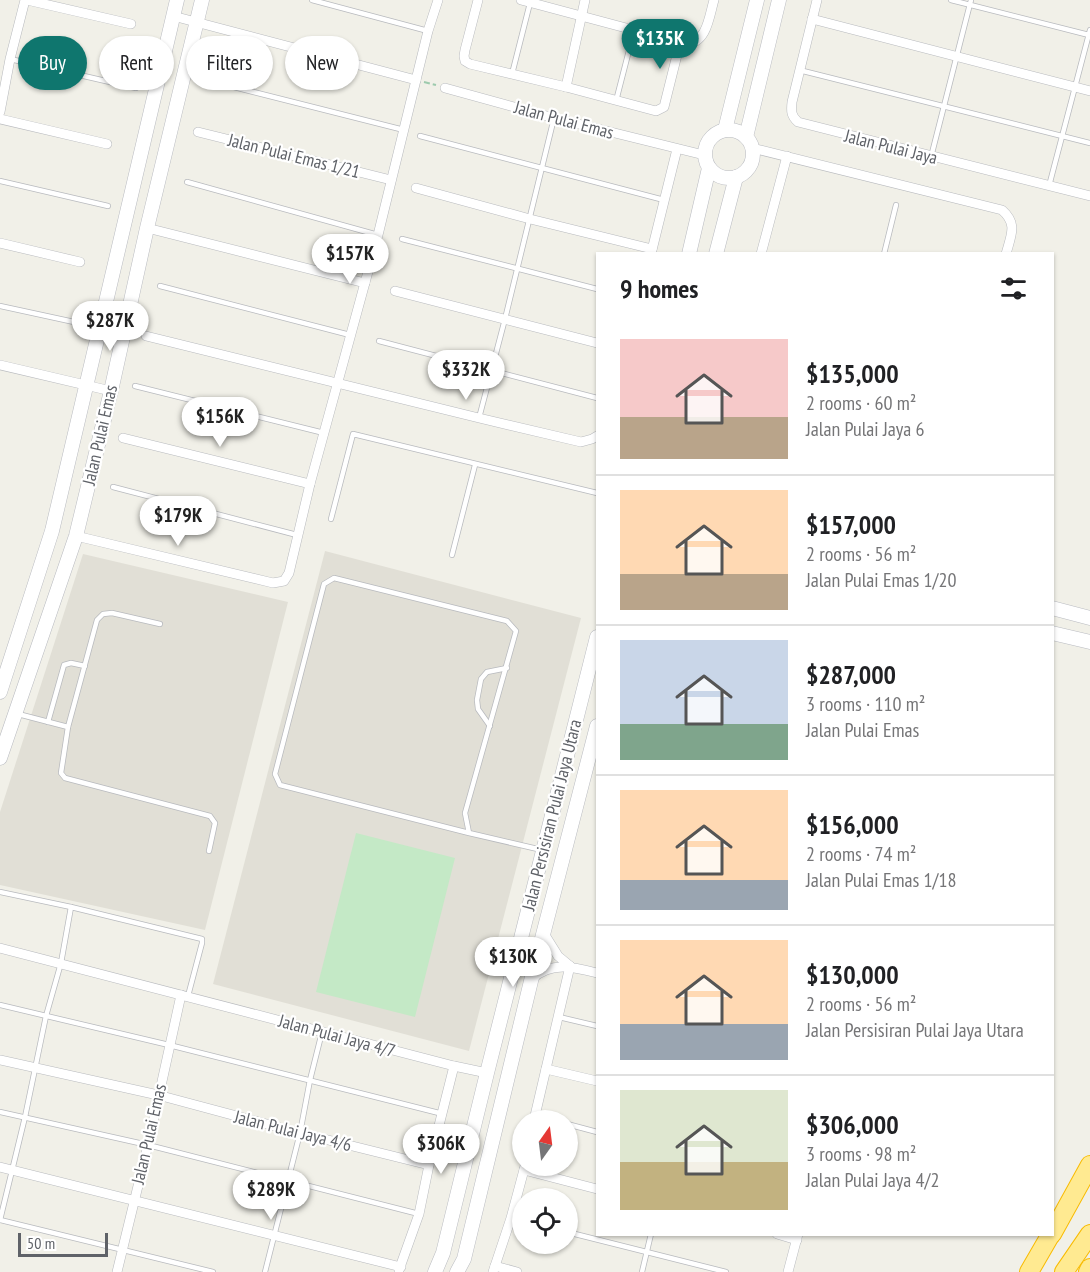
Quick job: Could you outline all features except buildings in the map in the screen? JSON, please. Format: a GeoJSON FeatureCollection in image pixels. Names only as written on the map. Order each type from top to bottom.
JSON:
{"type":"FeatureCollection","features":[{"type":"Feature","properties":{"kind":"highway"},"geometry":{"type":"LineString","coordinates":[[1054,1229],[1090,1165]]}},
{"type":"Feature","properties":{"kind":"highway"},"geometry":{"type":"LineString","coordinates":[[1064,1272],[1090,1234]]}},
{"type":"Feature","properties":{"kind":"highway"},"geometry":{"type":"LineString","coordinates":[[1029,1272],[1050,1236]]}},
{"type":"Feature","properties":{"kind":"street"},"geometry":{"type":"LineString","coordinates":[[0,111],[10,59],[26,0],[131,24]]}},
{"type":"Feature","properties":{"kind":"street","name":"Jalan Pulai Emas"},"geometry":{"type":"LineString","coordinates":[[0,692],[52,531],[177,0]]}},
{"type":"Feature","properties":{"kind":"street","name":"Jalan Pulai Emas"},"geometry":{"type":"LineString","coordinates":[[0,758],[76,536],[202,0]]}},
{"type":"Feature","properties":{"kind":"street"},"geometry":{"type":"LineString","coordinates":[[76,536],[273,583],[284,581],[289,573],[310,484],[378,235],[428,31],[438,0]]}},
{"type":"Feature","properties":{"kind":"street","name":"Jalan Pulai Emas"},"geometry":{"type":"LineString","coordinates":[[477,0],[465,50],[465,61],[656,111],[664,107],[680,43]]}},
{"type":"Feature","properties":{"kind":"street"},"geometry":{"type":"LineString","coordinates":[[566,87],[585,0]]}},
{"type":"Feature","properties":{"kind":"street"},"geometry":{"type":"LineString","coordinates":[[525,1],[680,43],[692,44],[704,34],[714,0]]}},
{"type":"Feature","properties":{"kind":"street"},"geometry":{"type":"LineString","coordinates":[[725,130],[757,0]]}},
{"type":"Feature","properties":{"kind":"street"},"geometry":{"type":"LineString","coordinates":[[779,0],[749,142],[751,163],[745,171],[731,178],[721,177],[709,168],[704,155],[710,138],[725,130],[734,130],[749,142],[786,156],[1002,210],[1009,216],[1013,226],[1006,252]]}},
{"type":"Feature","properties":{"kind":"street","name":"Jalan Pulai Jaya"},"geometry":{"type":"LineString","coordinates":[[817,0],[792,102],[791,113],[798,122],[1090,196]]}},
{"type":"Feature","properties":{"kind":"street"},"geometry":{"type":"LineString","coordinates":[[173,16],[416,80]]}},
{"type":"Feature","properties":{"kind":"street"},"geometry":{"type":"LineString","coordinates":[[812,19],[1090,91]]}},
{"type":"Feature","properties":{"kind":"street","name":"Jalan Pulai Emas"},"geometry":{"type":"LineString","coordinates":[[445,88],[704,155]]}},
{"type":"Feature","properties":{"kind":"street"},"geometry":{"type":"LineString","coordinates":[[0,119],[107,144]]}},
{"type":"Feature","properties":{"kind":"street","name":"Jalan Pulai Emas 1/21"},"geometry":{"type":"LineString","coordinates":[[198,132],[391,180]]}},
{"type":"Feature","properties":{"kind":"street"},"geometry":{"type":"LineString","coordinates":[[416,188],[652,251],[677,148]]}},
{"type":"Feature","properties":{"kind":"street"},"geometry":{"type":"LineString","coordinates":[[762,252],[786,156]]}},
{"type":"Feature","properties":{"kind":"street"},"geometry":{"type":"LineString","coordinates":[[689,252],[709,168]]}},
{"type":"Feature","properties":{"kind":"street"},"geometry":{"type":"LineString","coordinates":[[717,252],[736,177]]}},
{"type":"Feature","properties":{"kind":"street"},"geometry":{"type":"LineString","coordinates":[[147,228],[365,283]]}},
{"type":"Feature","properties":{"kind":"street"},"geometry":{"type":"LineString","coordinates":[[0,243],[80,262]]}},
{"type":"Feature","properties":{"kind":"street"},"geometry":{"type":"LineString","coordinates":[[395,291],[596,343]]}},
{"type":"Feature","properties":{"kind":"street"},"geometry":{"type":"LineString","coordinates":[[146,336],[581,442],[596,437]]}},
{"type":"Feature","properties":{"kind":"street"},"geometry":{"type":"LineString","coordinates":[[0,365],[111,392]]}},
{"type":"Feature","properties":{"kind":"street"},"geometry":{"type":"LineString","coordinates":[[123,438],[310,484]]}},
{"type":"Feature","properties":{"kind":"street"},"geometry":{"type":"LineString","coordinates":[[1054,609],[1090,618]]}},
{"type":"Feature","properties":{"kind":"street"},"geometry":{"type":"LineString","coordinates":[[1054,633],[1090,642]]}},
{"type":"Feature","properties":{"kind":"street","name":"Jalan Persisiran Pulai Jaya Utara"},"geometry":{"type":"LineString","coordinates":[[435,1272],[443,1253],[596,641]]}},
{"type":"Feature","properties":{"kind":"street","name":"Jalan Persisiran Pulai Jaya Utara"},"geometry":{"type":"LineString","coordinates":[[457,1272],[464,1260],[543,932],[596,730]]}},
{"type":"Feature","properties":{"kind":"street"},"geometry":{"type":"LineString","coordinates":[[543,932],[558,956],[570,966]]}},
{"type":"Feature","properties":{"kind":"street","name":"Jalan Pulai Jaya 4/7"},"geometry":{"type":"LineString","coordinates":[[0,948],[487,1073]]}},
{"type":"Feature","properties":{"kind":"street"},"geometry":{"type":"LineString","coordinates":[[537,1110],[570,966]]}},
{"type":"Feature","properties":{"kind":"street"},"geometry":{"type":"LineString","coordinates":[[531,981],[547,969],[570,966],[596,973]]}},
{"type":"Feature","properties":{"kind":"street","name":"Jalan Pulai Emas"},"geometry":{"type":"LineString","coordinates":[[117,1272],[148,1145],[169,1045],[184,996]]}},
{"type":"Feature","properties":{"kind":"street","name":"Jalan Pulai Jaya 4/6"},"geometry":{"type":"LineString","coordinates":[[0,1060],[158,1095],[429,1165]]}},
{"type":"Feature","properties":{"kind":"street"},"geometry":{"type":"LineString","coordinates":[[0,1167],[135,1199],[400,1270],[419,1214],[454,1066]]}},
{"type":"Feature","properties":{"kind":"street"},"geometry":{"type":"LineString","coordinates":[[546,1069],[596,1081]]}},
{"type":"Feature","properties":{"kind":"street"},"geometry":{"type":"LineString","coordinates":[[517,1272],[494,1269],[522,1176]]}},
{"type":"Feature","properties":{"kind":"street"},"geometry":{"type":"LineString","coordinates":[[552,1176],[596,1189]]}},
{"type":"Feature","properties":{"kind":"street"},"geometry":{"type":"LineString","coordinates":[[788,1272],[797,1237]]}},
{"type":"Feature","properties":{"kind":"lane"},"geometry":{"type":"LineString","coordinates":[[312,0],[428,31]]}},
{"type":"Feature","properties":{"kind":"lane"},"geometry":{"type":"LineString","coordinates":[[951,0],[970,2],[1089,32],[1050,186]]}},
{"type":"Feature","properties":{"kind":"lane"},"geometry":{"type":"LineString","coordinates":[[512,74],[525,1]]}},
{"type":"Feature","properties":{"kind":"lane"},"geometry":{"type":"LineString","coordinates":[[932,157],[970,2]]}},
{"type":"Feature","properties":{"kind":"lane"},"geometry":{"type":"LineString","coordinates":[[616,101],[634,30]]}},
{"type":"Feature","properties":{"kind":"lane"},"geometry":{"type":"LineString","coordinates":[[10,59],[99,79]]}},
{"type":"Feature","properties":{"kind":"lane"},"geometry":{"type":"LineString","coordinates":[[799,70],[1090,143]]}},
{"type":"Feature","properties":{"kind":"lane"},"geometry":{"type":"LineString","coordinates":[[246,90],[404,130]]}},
{"type":"Feature","properties":{"kind":"lane"},"geometry":{"type":"LineString","coordinates":[[479,418],[554,118]]}},
{"type":"Feature","properties":{"kind":"lane"},"geometry":{"type":"LineString","coordinates":[[420,136],[664,200]]}},
{"type":"Feature","properties":{"kind":"lane"},"geometry":{"type":"LineString","coordinates":[[0,181],[108,206]]}},
{"type":"Feature","properties":{"kind":"lane"},"geometry":{"type":"LineString","coordinates":[[187,182],[378,235]]}},
{"type":"Feature","properties":{"kind":"lane"},"geometry":{"type":"LineString","coordinates":[[884,252],[896,205]]}},
{"type":"Feature","properties":{"kind":"lane"},"geometry":{"type":"LineString","coordinates":[[402,239],[596,290]]}},
{"type":"Feature","properties":{"kind":"lane"},"geometry":{"type":"LineString","coordinates":[[160,286],[350,335]]}},
{"type":"Feature","properties":{"kind":"lane"},"geometry":{"type":"LineString","coordinates":[[0,306],[74,322]]}},
{"type":"Feature","properties":{"kind":"lane"},"geometry":{"type":"LineString","coordinates":[[379,341],[596,398]]}},
{"type":"Feature","properties":{"kind":"lane"},"geometry":{"type":"LineString","coordinates":[[135,386],[324,433]]}},
{"type":"Feature","properties":{"kind":"lane"},"geometry":{"type":"LineString","coordinates":[[331,519],[353,434],[596,493]]}},
{"type":"Feature","properties":{"kind":"lane"},"geometry":{"type":"LineString","coordinates":[[452,555],[475,465]]}},
{"type":"Feature","properties":{"kind":"lane"},"geometry":{"type":"LineString","coordinates":[[113,487],[297,535]]}},
{"type":"Feature","properties":{"kind":"lane"},"geometry":{"type":"LineString","coordinates":[[469,833],[465,813],[516,632],[507,621],[334,578],[324,584],[275,774],[280,785],[469,833],[543,850]]}},
{"type":"Feature","properties":{"kind":"lane"},"geometry":{"type":"LineString","coordinates":[[160,624],[112,614],[103,614],[97,620],[68,727],[61,773],[65,778],[210,816],[215,823],[209,850]]}},
{"type":"Feature","properties":{"kind":"lane"},"geometry":{"type":"LineString","coordinates":[[48,722],[64,665],[71,663],[85,666]]}},
{"type":"Feature","properties":{"kind":"lane"},"geometry":{"type":"LineString","coordinates":[[490,726],[478,709],[477,700],[481,679],[488,672],[507,668]]}},
{"type":"Feature","properties":{"kind":"lane"},"geometry":{"type":"LineString","coordinates":[[15,713],[68,727]]}},
{"type":"Feature","properties":{"kind":"lane"},"geometry":{"type":"LineString","coordinates":[[0,892],[202,939],[184,996]]}},
{"type":"Feature","properties":{"kind":"lane"},"geometry":{"type":"LineString","coordinates":[[71,907],[61,963],[46,1016],[0,1220],[213,1272]]}},
{"type":"Feature","properties":{"kind":"lane"},"geometry":{"type":"LineString","coordinates":[[0,1005],[443,1114]]}},
{"type":"Feature","properties":{"kind":"lane"},"geometry":{"type":"LineString","coordinates":[[558,1017],[596,1026]]}},
{"type":"Feature","properties":{"kind":"lane"},"geometry":{"type":"LineString","coordinates":[[265,1272],[289,1181],[322,1032]]}},
{"type":"Feature","properties":{"kind":"lane"},"geometry":{"type":"LineString","coordinates":[[0,1112],[148,1145],[419,1214]]}},
{"type":"Feature","properties":{"kind":"lane"},"geometry":{"type":"LineString","coordinates":[[578,1127],[596,1132]]}},
{"type":"Feature","properties":{"kind":"lane"},"geometry":{"type":"LineString","coordinates":[[578,1235],[726,1272]]}},
{"type":"Feature","properties":{"kind":"lane"},"geometry":{"type":"LineString","coordinates":[[642,1272],[650,1236]]}},
{"type":"Feature","properties":{"kind":"path"},"geometry":{"type":"LineString","coordinates":[[416,80],[445,88]]}},
{"type":"Feature","properties":{"kind":"shaded area"},"geometry":{"type":"Polygon","coordinates":[[[325,551],[581,618],[469,1051],[213,984],[325,551]]]}},
{"type":"Feature","properties":{"kind":"shaded area"},"geometry":{"type":"Polygon","coordinates":[[[83,554],[288,602],[205,930],[0,885],[0,812],[83,554]]]}},
{"type":"Feature","properties":{"kind":"green space"},"geometry":{"type":"Polygon","coordinates":[[[356,833],[455,858],[415,1017],[316,992],[356,833]]]}}]}
